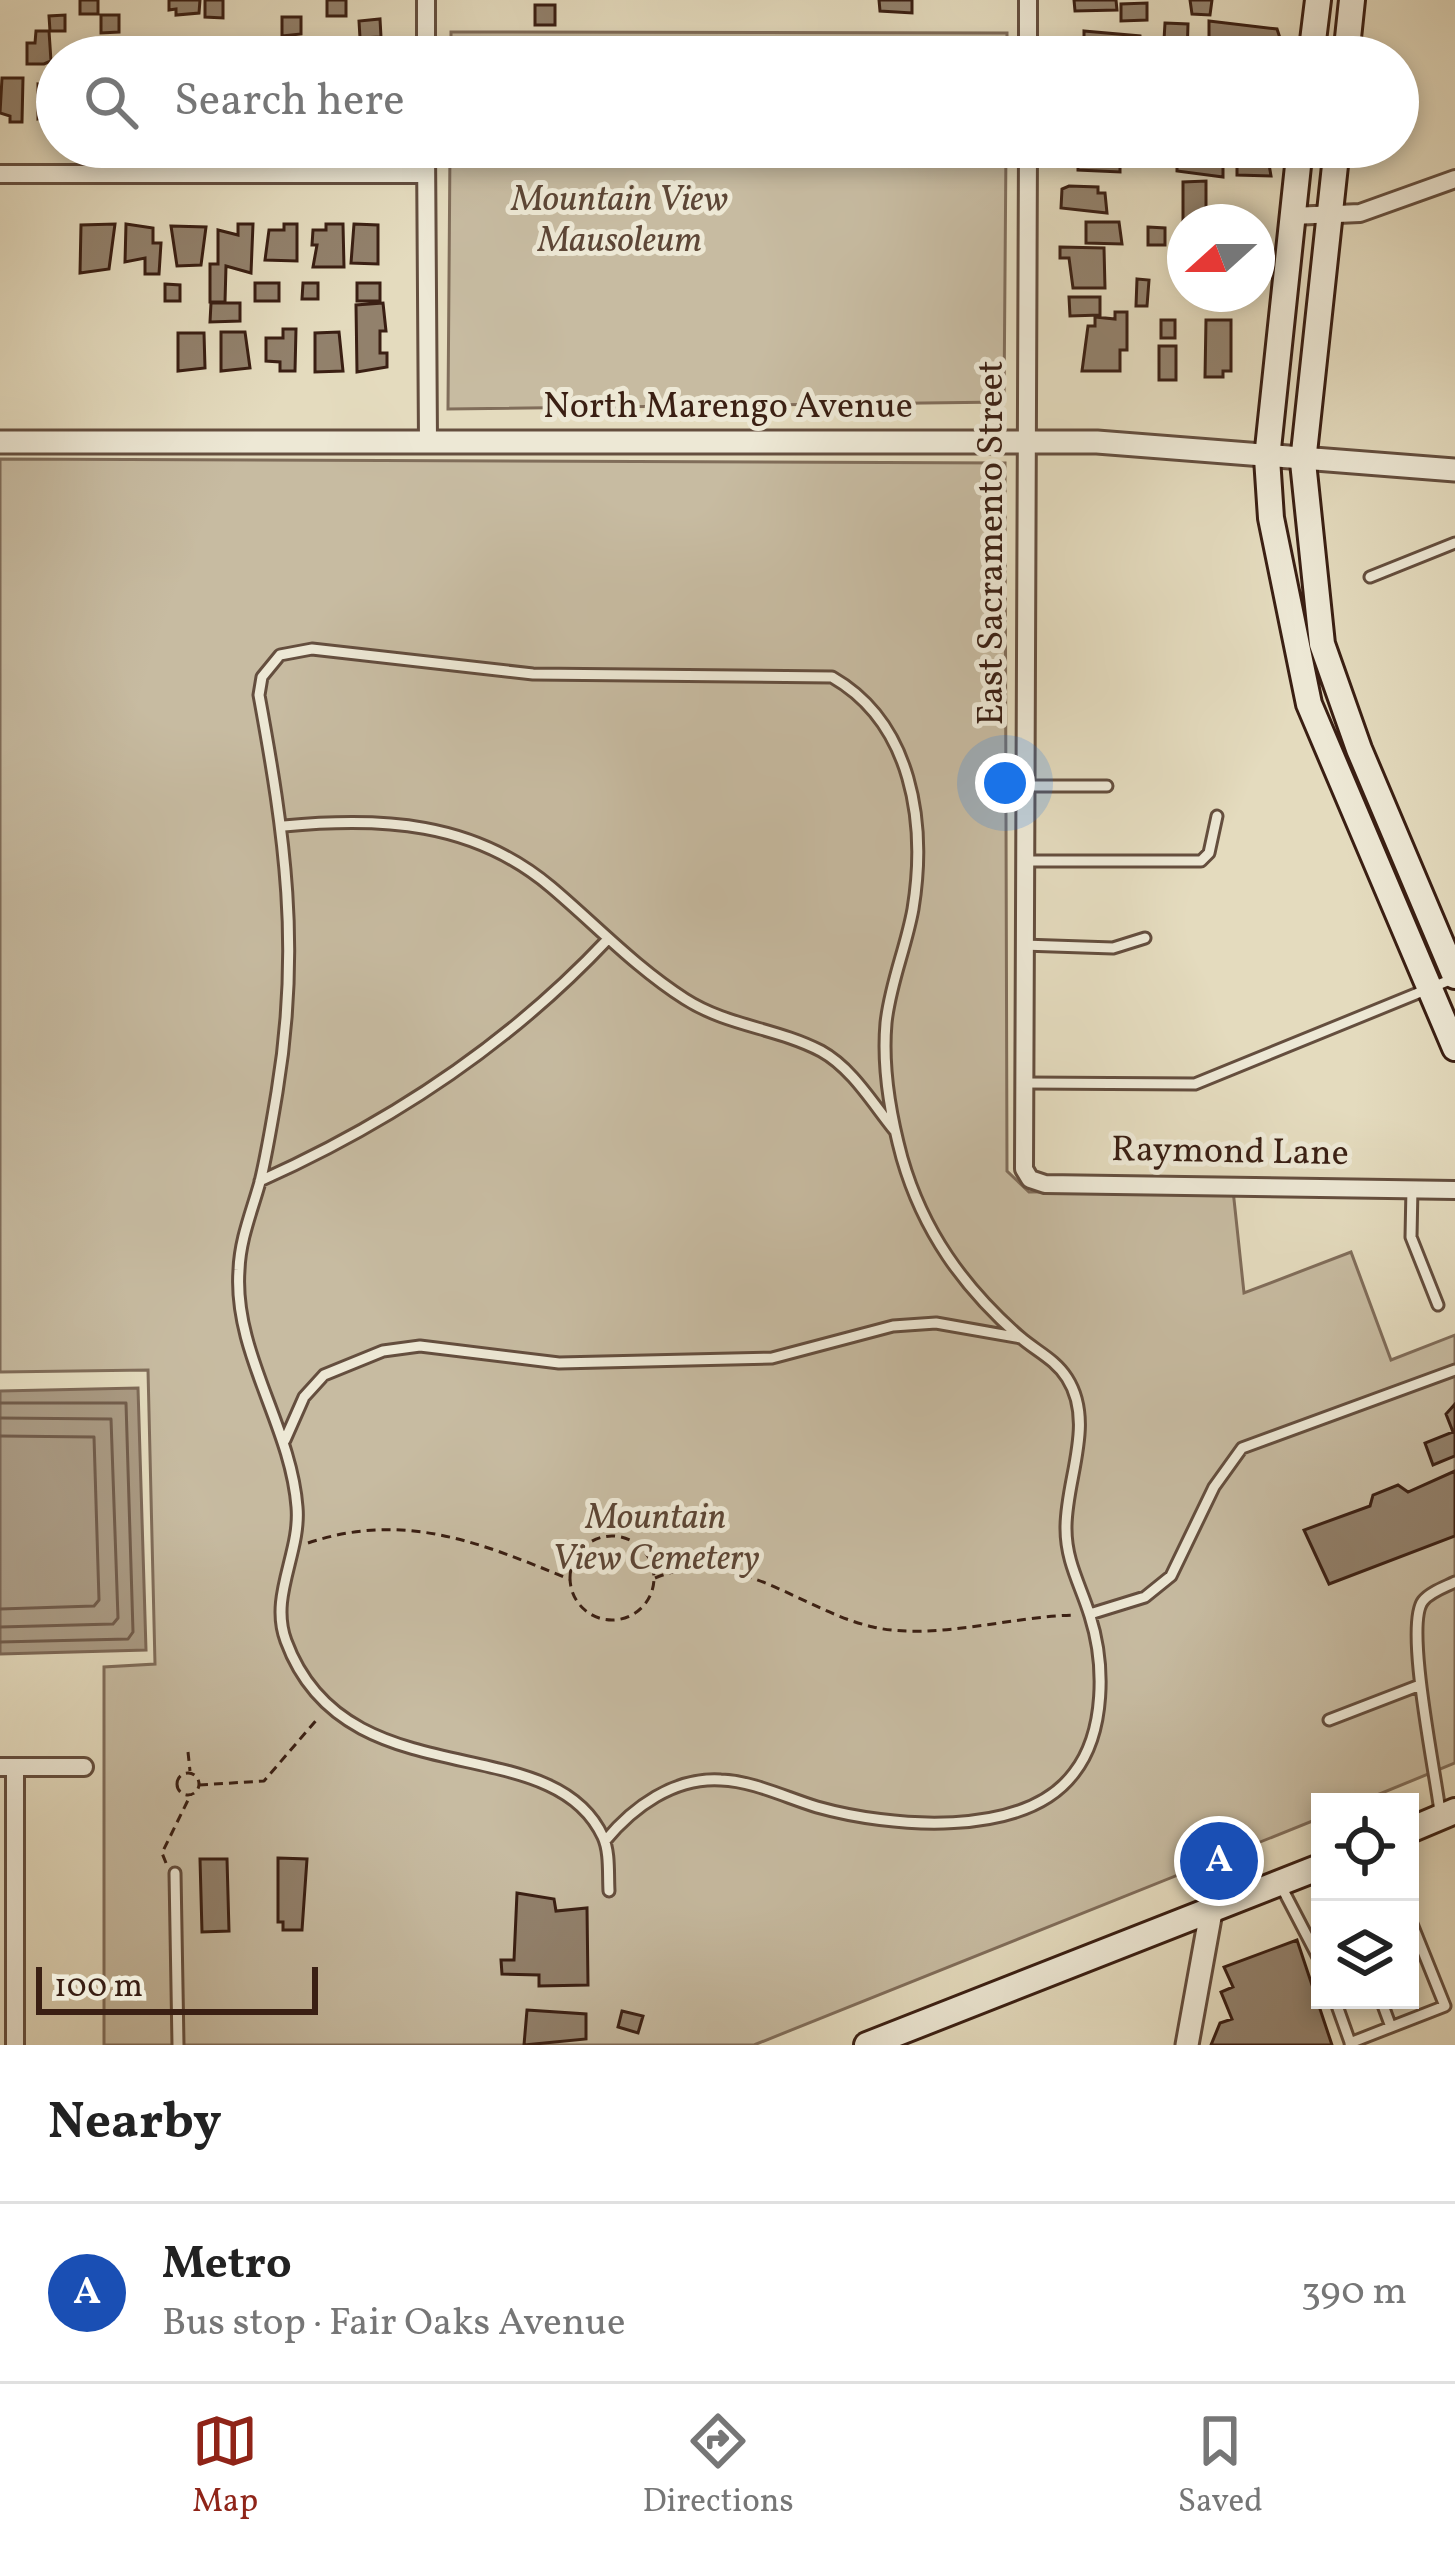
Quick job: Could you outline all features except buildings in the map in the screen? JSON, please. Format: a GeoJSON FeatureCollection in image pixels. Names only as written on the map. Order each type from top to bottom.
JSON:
{"type":"FeatureCollection","features":[{"type":"Feature","properties":{"kind":"main road"},"geometry":{"type":"LineString","coordinates":[[1314,36],[1318,0]]}},
{"type":"Feature","properties":{"kind":"main road"},"geometry":{"type":"LineString","coordinates":[[1348,36],[1352,0]]}},
{"type":"Feature","properties":{"kind":"main road"},"geometry":{"type":"LineString","coordinates":[[1298,168],[1267,458],[1271,518],[1309,704],[1455,1048]]}},
{"type":"Feature","properties":{"kind":"main road"},"geometry":{"type":"LineString","coordinates":[[1335,168],[1303,462],[1322,644],[1359,749],[1454,970]]}},
{"type":"Feature","properties":{"kind":"main road"},"geometry":{"type":"LineString","coordinates":[[1419,1826],[1448,1815]]}},
{"type":"Feature","properties":{"kind":"main road"},"geometry":{"type":"LineString","coordinates":[[867,2045],[1311,1872]]}},
{"type":"Feature","properties":{"kind":"street"},"geometry":{"type":"LineString","coordinates":[[426,0],[426,36]]}},
{"type":"Feature","properties":{"kind":"street"},"geometry":{"type":"LineString","coordinates":[[1028,0],[1028,36]]}},
{"type":"Feature","properties":{"kind":"street"},"geometry":{"type":"LineString","coordinates":[[426,168],[428,441]]}},
{"type":"Feature","properties":{"kind":"street","name":"East Sacramento Street"},"geometry":{"type":"LineString","coordinates":[[1022,1155],[1028,168]]}},
{"type":"Feature","properties":{"kind":"street"},"geometry":{"type":"LineString","coordinates":[[0,174],[426,174]]}},
{"type":"Feature","properties":{"kind":"street"},"geometry":{"type":"LineString","coordinates":[[1292,216],[1360,213],[1455,179]]}},
{"type":"Feature","properties":{"kind":"street","name":"North Marengo Avenue"},"geometry":{"type":"LineString","coordinates":[[0,442],[1097,442],[1303,462],[1455,470]]}},
{"type":"Feature","properties":{"kind":"street","name":"Raymond Lane"},"geometry":{"type":"LineString","coordinates":[[1022,1155],[1030,1179],[1045,1184],[1455,1190]]}},
{"type":"Feature","properties":{"kind":"street"},"geometry":{"type":"LineString","coordinates":[[15,2045],[7,1767],[84,1767]]}},
{"type":"Feature","properties":{"kind":"street"},"geometry":{"type":"LineString","coordinates":[[1187,2045],[1211,1912]]}},
{"type":"Feature","properties":{"kind":"lane"},"geometry":{"type":"LineString","coordinates":[[1370,577],[1455,543]]}},
{"type":"Feature","properties":{"kind":"lane"},"geometry":{"type":"LineString","coordinates":[[605,1840],[629,1811],[657,1796],[720,1780],[856,1816],[918,1823],[1010,1814],[1047,1798],[1072,1777],[1088,1752],[1099,1706],[1090,1614],[1075,1583],[1065,1528],[1079,1407],[1069,1381],[1052,1359],[1021,1339],[955,1271],[932,1235],[896,1132],[885,1072],[886,1029],[913,907],[915,800],[905,762],[884,723],[860,693],[832,677],[533,674],[312,649],[280,655],[262,677],[259,695],[289,869],[288,1002],[260,1181],[244,1233],[239,1301],[285,1440],[297,1506],[295,1547],[279,1612],[284,1636],[308,1684],[352,1725],[404,1749],[542,1783],[571,1797],[605,1840],[609,1891]]}},
{"type":"Feature","properties":{"kind":"lane"},"geometry":{"type":"LineString","coordinates":[[1024,786],[1107,786]]}},
{"type":"Feature","properties":{"kind":"lane"},"geometry":{"type":"LineString","coordinates":[[1024,861],[1202,861],[1209,853],[1217,816]]}},
{"type":"Feature","properties":{"kind":"lane"},"geometry":{"type":"LineString","coordinates":[[284,826],[385,821],[470,838],[547,884],[646,974],[721,1019],[823,1052],[848,1073],[896,1132]]}},
{"type":"Feature","properties":{"kind":"lane"},"geometry":{"type":"LineString","coordinates":[[1023,945],[1113,948],[1145,938]]}},
{"type":"Feature","properties":{"kind":"lane"},"geometry":{"type":"LineString","coordinates":[[260,1181],[413,1102],[560,990],[607,940]]}},
{"type":"Feature","properties":{"kind":"lane"},"geometry":{"type":"LineString","coordinates":[[1022,1082],[1195,1084],[1428,988],[1454,970]]}},
{"type":"Feature","properties":{"kind":"lane"},"geometry":{"type":"LineString","coordinates":[[1412,1188],[1411,1237],[1438,1305]]}},
{"type":"Feature","properties":{"kind":"lane"},"geometry":{"type":"LineString","coordinates":[[285,1440],[304,1397],[324,1375],[382,1351],[420,1346],[559,1363],[772,1358],[893,1326],[936,1323],[1021,1339]]}},
{"type":"Feature","properties":{"kind":"lane"},"geometry":{"type":"LineString","coordinates":[[1090,1614],[1145,1597],[1171,1576],[1214,1487],[1243,1448],[1455,1370]]}},
{"type":"Feature","properties":{"kind":"lane"},"geometry":{"type":"LineString","coordinates":[[1448,1815],[1420,1685],[1416,1614],[1425,1597],[1455,1582]]}},
{"type":"Feature","properties":{"kind":"lane"},"geometry":{"type":"LineString","coordinates":[[1328,1720],[1420,1685]]}},
{"type":"Feature","properties":{"kind":"lane"},"geometry":{"type":"LineString","coordinates":[[176,1873],[178,2045]]}},
{"type":"Feature","properties":{"kind":"lane"},"geometry":{"type":"LineString","coordinates":[[1280,1885],[1311,1944]]}},
{"type":"Feature","properties":{"kind":"lane"},"geometry":{"type":"LineString","coordinates":[[1337,2009],[1351,2044],[1445,2006],[1419,1941]]}},
{"type":"Feature","properties":{"kind":"lane"},"geometry":{"type":"LineString","coordinates":[[1384,2009],[1391,2027]]}},
{"type":"Feature","properties":{"kind":"path"},"geometry":{"type":"LineString","coordinates":[[295,1547],[337,1533],[409,1527],[569,1579]]}},
{"type":"Feature","properties":{"kind":"path"},"geometry":{"type":"LineString","coordinates":[[611,1535],[642,1548],[655,1578],[643,1608],[613,1621],[582,1609],[569,1579],[581,1549],[611,1535]]}},
{"type":"Feature","properties":{"kind":"path"},"geometry":{"type":"LineString","coordinates":[[655,1578],[679,1568],[736,1573],[874,1628],[913,1632],[1012,1617],[1090,1614]]}},
{"type":"Feature","properties":{"kind":"path"},"geometry":{"type":"LineString","coordinates":[[176,1873],[162,1852],[199,1785],[264,1781],[330,1708]]}},
{"type":"Feature","properties":{"kind":"path"},"geometry":{"type":"LineString","coordinates":[[188,1752],[190,1773],[199,1785]]}},
{"type":"Feature","properties":{"kind":"path"},"geometry":{"type":"LineString","coordinates":[[190,1773],[177,1783],[182,1793],[191,1794]]}},
{"type":"Feature","properties":{"kind":"green space"},"geometry":{"type":"Polygon","coordinates":[[[451,32],[1007,33],[1007,36],[451,36],[451,32]]]}},
{"type":"Feature","properties":{"kind":"green space","name":"Mountain View Mausoleum"},"geometry":{"type":"Polygon","coordinates":[[[450,168],[1006,168],[1004,402],[448,409],[450,168]]]}},
{"type":"Feature","properties":{"kind":"green space","name":"Mountain View Cemetery"},"geometry":{"type":"Polygon","coordinates":[[[0,459],[1005,463],[1007,1171],[1029,1192],[1233,1190],[1244,1293],[1351,1252],[1391,1360],[1455,1335],[1455,1763],[1382,1793],[1311,1793],[1311,1822],[754,2045],[104,2045],[104,1667],[155,1664],[148,1370],[0,1372],[0,459]]]}},
{"type":"Feature","properties":{"kind":"water"},"geometry":{"type":"Polygon","coordinates":[[[138,1388],[146,1650],[0,1654],[0,1391],[138,1388]]]}},
{"type":"Feature","properties":{"kind":"place","name":"Metro"},"geometry":{"type":"Point","coordinates":[1219,1861]}}]}
